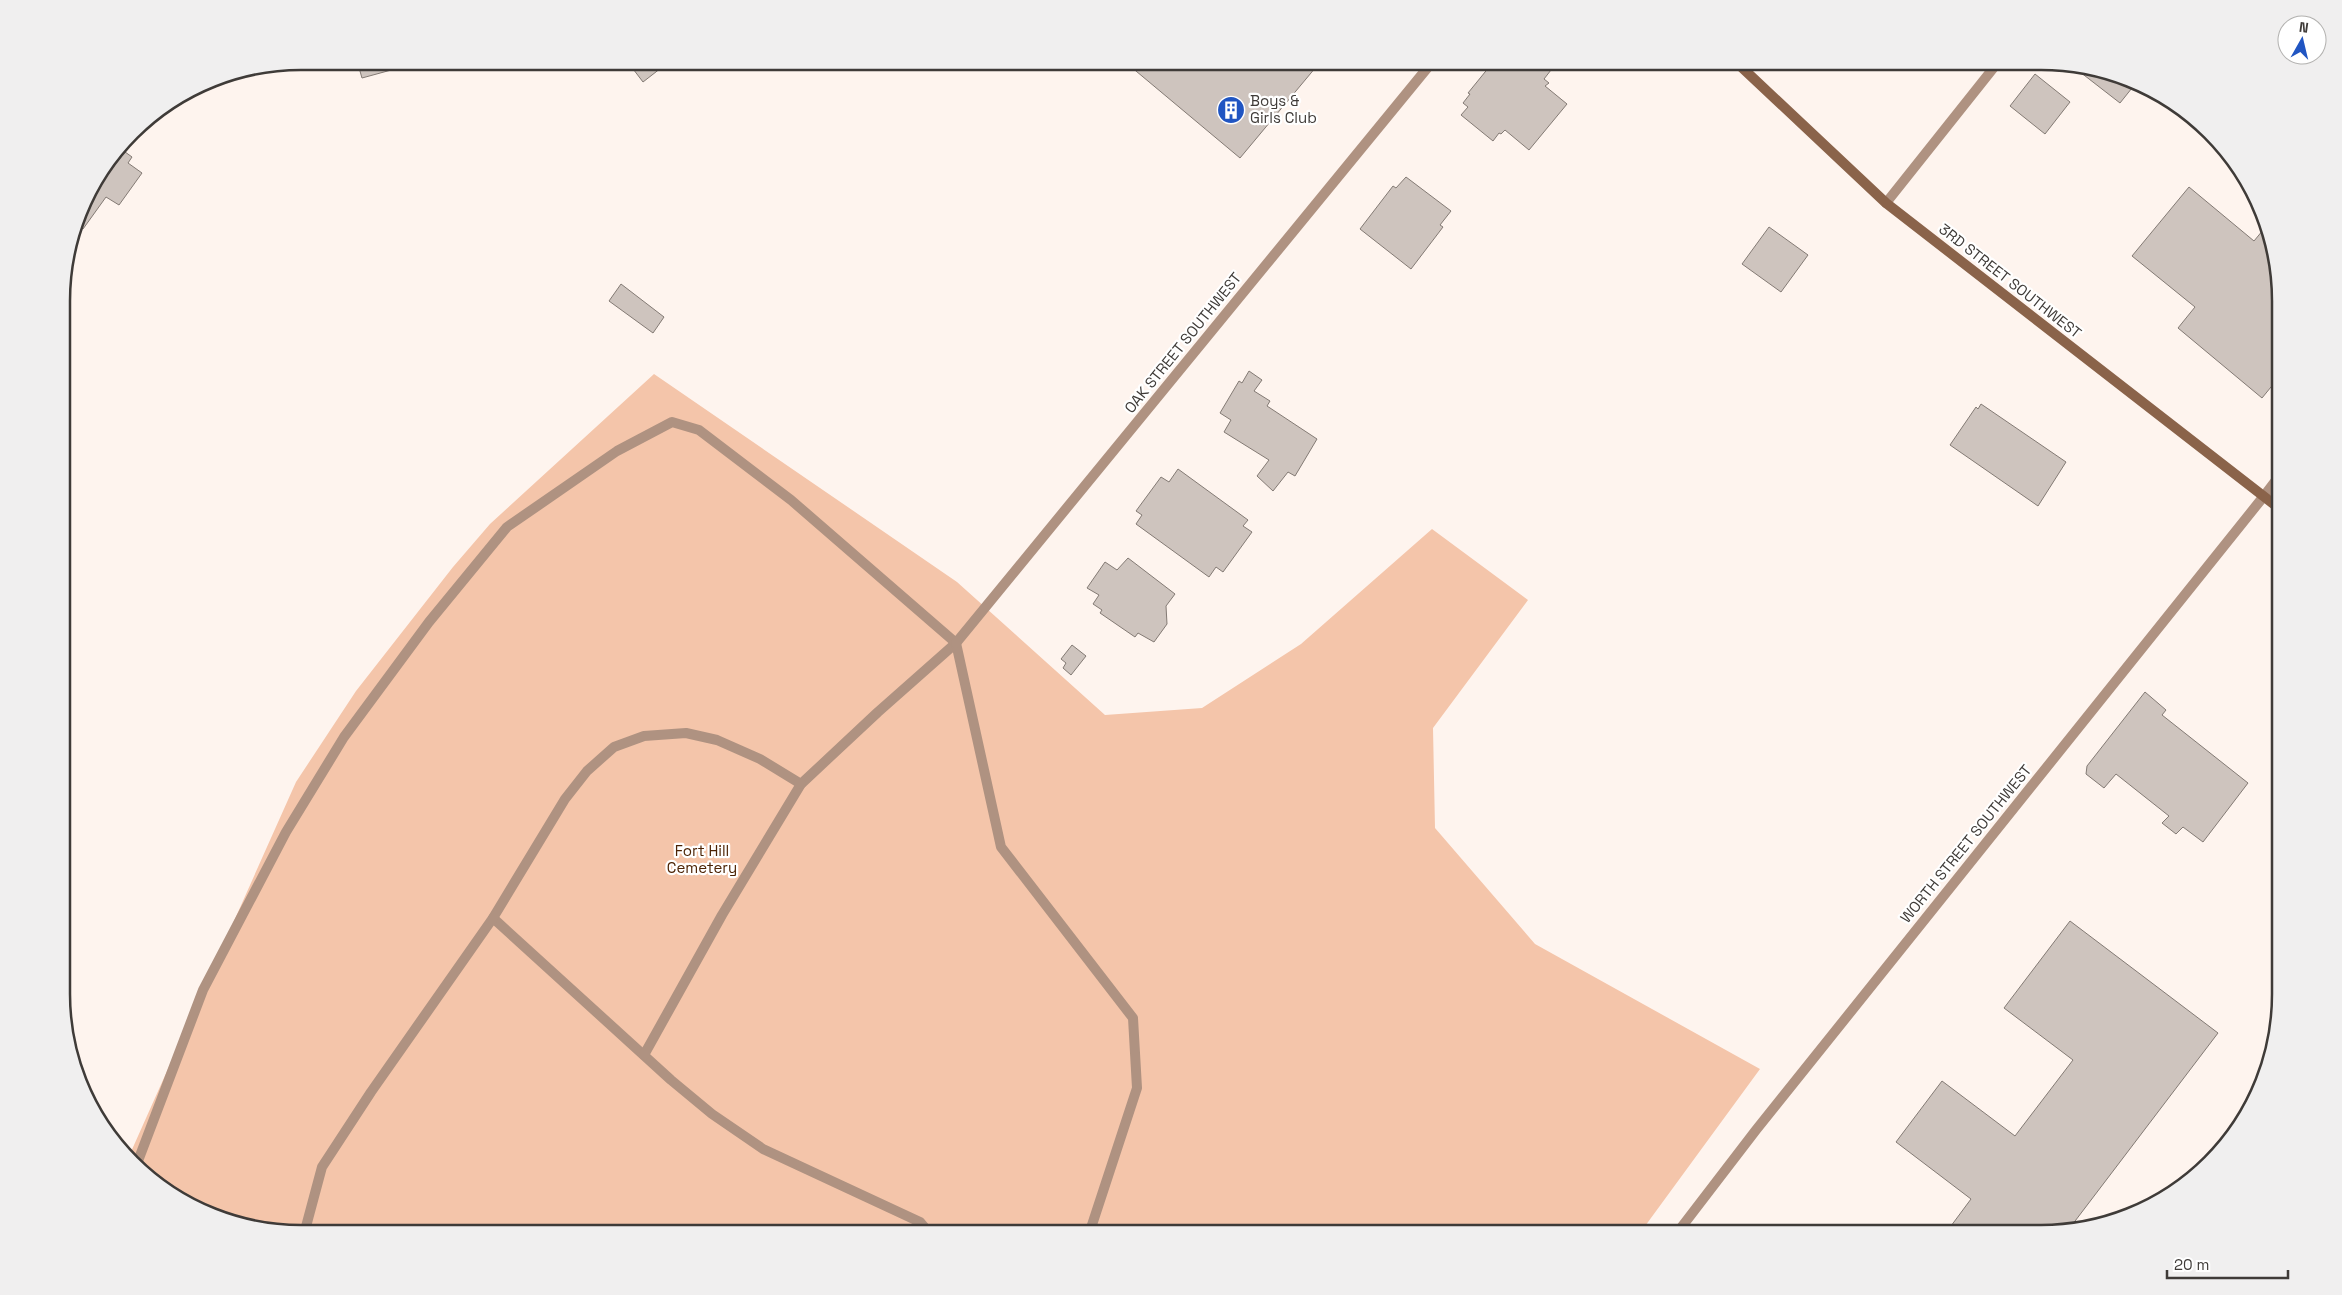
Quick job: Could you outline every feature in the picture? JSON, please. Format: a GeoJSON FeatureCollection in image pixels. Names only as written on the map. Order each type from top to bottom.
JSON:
{"type":"FeatureCollection","features":[{"type":"Feature","properties":{"kind":"main road","name":"3RD STREET SOUTHWEST"},"geometry":{"type":"LineString","coordinates":[[1745,70],[1886,203],[2272,502]]}},
{"type":"Feature","properties":{"kind":"street","name":"OAK STREET SOUTHWEST"},"geometry":{"type":"LineString","coordinates":[[644,1055],[722,915],[801,784],[956,643],[1426,70]]}},
{"type":"Feature","properties":{"kind":"street"},"geometry":{"type":"LineString","coordinates":[[1886,203],[1992,70]]}},
{"type":"Feature","properties":{"kind":"street"},"geometry":{"type":"LineString","coordinates":[[139,1158],[203,990],[286,832],[344,737],[429,622],[508,527],[617,451],[672,422],[699,430],[791,500],[956,643],[1001,847],[1133,1018],[1137,1088],[1092,1225]]}},
{"type":"Feature","properties":{"kind":"street","name":"WORTH STREET SOUTHWEST"},"geometry":{"type":"LineString","coordinates":[[1683,1225],[1756,1130],[2272,486]]}},
{"type":"Feature","properties":{"kind":"street"},"geometry":{"type":"LineString","coordinates":[[306,1225],[322,1167],[371,1092],[493,918],[566,799],[587,771],[614,747],[644,736],[686,733],[717,740],[760,759],[801,784]]}},
{"type":"Feature","properties":{"kind":"street"},"geometry":{"type":"LineString","coordinates":[[493,918],[712,1114],[763,1149],[920,1222],[922,1225]]}},
{"type":"Feature","properties":{"kind":"green space","name":"Fort Hill Cemetery"},"geometry":{"type":"Polygon","coordinates":[[[654,374],[957,582],[1105,715],[1202,708],[1301,644],[1432,529],[1528,600],[1433,728],[1435,828],[1535,944],[1760,1069],[1646,1225],[286,1225],[241,1217],[199,1201],[160,1177],[132,1151],[296,782],[356,691],[453,567],[490,524],[654,374]]]}},
{"type":"Feature","properties":{"kind":"building"},"geometry":{"type":"Polygon","coordinates":[[[360,70],[391,70],[362,78],[360,70]]]}},
{"type":"Feature","properties":{"kind":"building"},"geometry":{"type":"Polygon","coordinates":[[[634,70],[658,70],[643,82],[634,70]]]}},
{"type":"Feature","properties":{"kind":"building","name":"Boys & Girls Club"},"geometry":{"type":"Polygon","coordinates":[[[1135,70],[1313,70],[1240,158],[1135,70]]]}},
{"type":"Feature","properties":{"kind":"building"},"geometry":{"type":"Polygon","coordinates":[[[1487,70],[1551,70],[1544,79],[1549,83],[1545,86],[1567,104],[1529,150],[1505,130],[1501,134],[1499,133],[1493,141],[1461,115],[1468,107],[1463,103],[1470,94],[1468,93],[1487,70]]]}},
{"type":"Feature","properties":{"kind":"building"},"geometry":{"type":"Polygon","coordinates":[[[2082,73],[2115,82],[2131,89],[2120,103],[2082,73]]]}},
{"type":"Feature","properties":{"kind":"building"},"geometry":{"type":"Polygon","coordinates":[[[2035,74],[2070,102],[2045,134],[2010,106],[2035,74]]]}},
{"type":"Feature","properties":{"kind":"building"},"geometry":{"type":"Polygon","coordinates":[[[125,152],[132,157],[128,163],[142,173],[119,205],[106,197],[83,229],[82,227],[101,185],[125,152]]]}},
{"type":"Feature","properties":{"kind":"building"},"geometry":{"type":"Polygon","coordinates":[[[1406,177],[1451,211],[1440,225],[1443,227],[1411,269],[1360,229],[1393,186],[1396,188],[1406,177]]]}},
{"type":"Feature","properties":{"kind":"building"},"geometry":{"type":"Polygon","coordinates":[[[2189,187],[2254,241],[2261,232],[2268,256],[2272,286],[2272,386],[2262,398],[2178,328],[2195,307],[2132,256],[2189,187]]]}},
{"type":"Feature","properties":{"kind":"building"},"geometry":{"type":"Polygon","coordinates":[[[1769,227],[1808,255],[1781,292],[1742,264],[1769,227]]]}},
{"type":"Feature","properties":{"kind":"building"},"geometry":{"type":"Polygon","coordinates":[[[621,284],[664,317],[653,333],[609,301],[621,284]]]}},
{"type":"Feature","properties":{"kind":"building"},"geometry":{"type":"Polygon","coordinates":[[[1249,371],[1262,380],[1254,391],[1270,401],[1267,406],[1317,439],[1295,476],[1288,472],[1273,491],[1257,476],[1269,460],[1224,432],[1231,420],[1220,413],[1239,381],[1242,383],[1249,371]]]}},
{"type":"Feature","properties":{"kind":"building"},"geometry":{"type":"Polygon","coordinates":[[[1981,404],[2066,462],[2038,506],[1950,445],[1976,407],[1978,409],[1981,404]]]}},
{"type":"Feature","properties":{"kind":"building"},"geometry":{"type":"Polygon","coordinates":[[[1178,469],[1248,520],[1243,526],[1252,532],[1223,572],[1216,567],[1209,577],[1136,524],[1142,515],[1136,511],[1161,477],[1169,482],[1178,469]]]}},
{"type":"Feature","properties":{"kind":"building"},"geometry":{"type":"Polygon","coordinates":[[[1128,558],[1175,594],[1166,606],[1167,624],[1154,642],[1138,633],[1135,637],[1100,613],[1102,610],[1093,604],[1099,595],[1087,588],[1105,562],[1117,570],[1128,558]]]}},
{"type":"Feature","properties":{"kind":"building"},"geometry":{"type":"Polygon","coordinates":[[[1072,645],[1086,656],[1071,675],[1063,668],[1066,663],[1061,659],[1072,645]]]}},
{"type":"Feature","properties":{"kind":"building"},"geometry":{"type":"Polygon","coordinates":[[[2145,692],[2166,710],[2162,715],[2248,783],[2203,842],[2183,827],[2176,834],[2162,823],[2169,816],[2116,774],[2104,788],[2086,774],[2087,766],[2145,692]]]}},
{"type":"Feature","properties":{"kind":"building"},"geometry":{"type":"Polygon","coordinates":[[[2070,921],[2218,1033],[2074,1223],[2056,1225],[1952,1225],[1971,1199],[1896,1142],[1942,1081],[2015,1136],[2073,1060],[2004,1008],[2070,921]]]}},
{"type":"Feature","properties":{"kind":"place","name":"Boys & Girls Club"},"geometry":{"type":"Point","coordinates":[1231,110]}}]}
